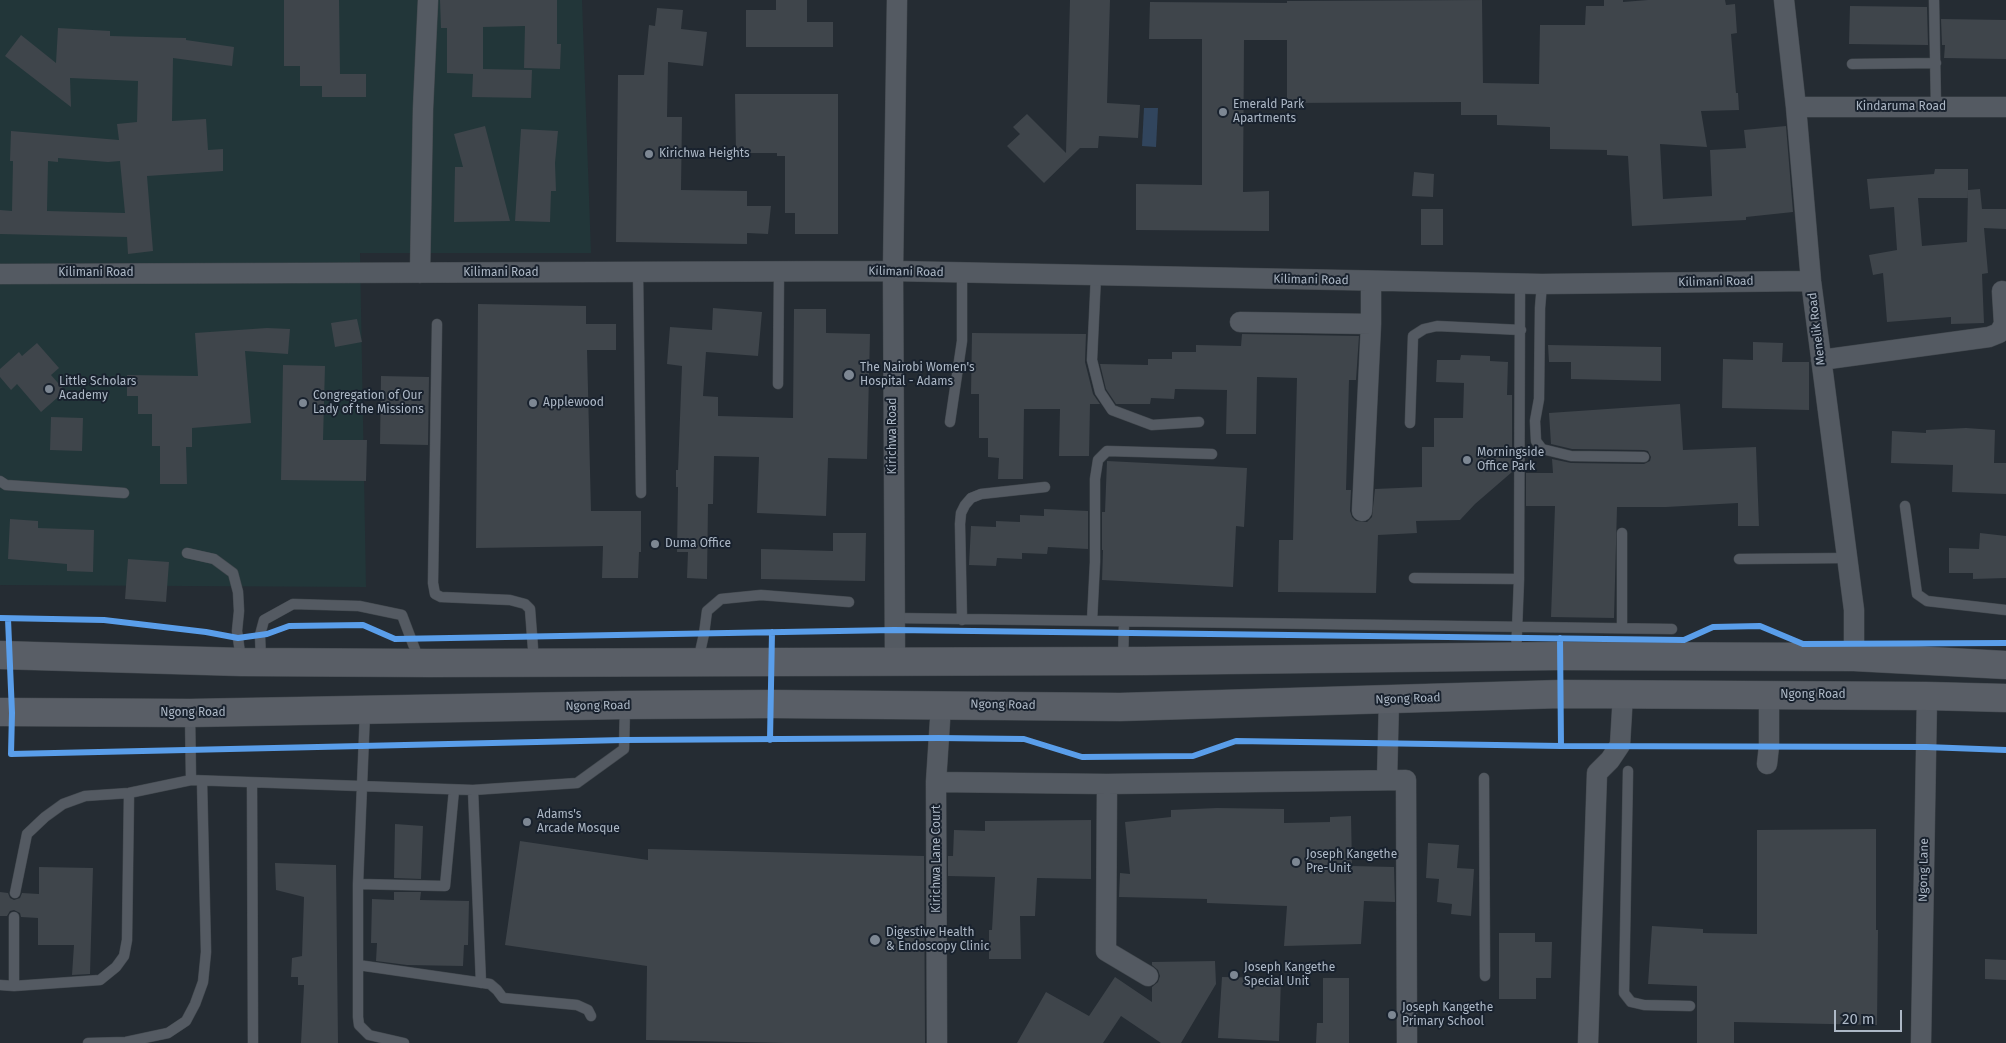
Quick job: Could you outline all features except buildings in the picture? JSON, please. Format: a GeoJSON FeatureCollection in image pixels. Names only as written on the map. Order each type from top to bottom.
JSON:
{"type":"FeatureCollection","features":[{"type":"Feature","properties":{"kind":"main road"},"geometry":{"type":"LineString","coordinates":[[0,655],[251,662],[1124,661],[1516,656],[1854,657],[2006,665]]}},
{"type":"Feature","properties":{"kind":"main road"},"geometry":{"type":"LineString","coordinates":[[1885,659],[1885,696]]}},
{"type":"Feature","properties":{"kind":"main road","name":"Ngong Road"},"geometry":{"type":"LineString","coordinates":[[0,712],[190,713],[625,705],[941,704],[1120,707],[1561,694],[2006,698]]}},
{"type":"Feature","properties":{"kind":"street"},"geometry":{"type":"LineString","coordinates":[[420,273],[423,109],[428,0]]}},
{"type":"Feature","properties":{"kind":"street","name":"Kirichwa Road"},"geometry":{"type":"LineString","coordinates":[[895,661],[893,271],[897,0]]}},
{"type":"Feature","properties":{"kind":"street","name":"Menelik Road"},"geometry":{"type":"LineString","coordinates":[[1784,0],[1820,360],[1854,610],[1854,657]]}},
{"type":"Feature","properties":{"kind":"street","name":"Kindaruma Road"},"geometry":{"type":"LineString","coordinates":[[1796,107],[2006,107]]}},
{"type":"Feature","properties":{"kind":"street","name":"Kilimani Road"},"geometry":{"type":"LineString","coordinates":[[0,274],[893,271],[1520,284],[1811,281]]}},
{"type":"Feature","properties":{"kind":"street"},"geometry":{"type":"LineString","coordinates":[[1362,511],[1372,324],[1371,282]]}},
{"type":"Feature","properties":{"kind":"street"},"geometry":{"type":"LineString","coordinates":[[1820,360],[1989,337],[1999,333],[2004,324],[2002,291]]}},
{"type":"Feature","properties":{"kind":"street"},"geometry":{"type":"LineString","coordinates":[[1240,322],[1372,324]]}},
{"type":"Feature","properties":{"kind":"street"},"geometry":{"type":"LineString","coordinates":[[1588,1043],[1597,773],[1610,760],[1620,745],[1623,694]]}},
{"type":"Feature","properties":{"kind":"street"},"geometry":{"type":"LineString","coordinates":[[1766,764],[1769,746],[1769,695]]}},
{"type":"Feature","properties":{"kind":"street","name":"Ngong Lane"},"geometry":{"type":"LineString","coordinates":[[1921,1043],[1927,696]]}},
{"type":"Feature","properties":{"kind":"street"},"geometry":{"type":"LineString","coordinates":[[1387,780],[1389,700]]}},
{"type":"Feature","properties":{"kind":"street","name":"Kirichwa Lane Court"},"geometry":{"type":"LineString","coordinates":[[937,1043],[936,782],[941,704]]}},
{"type":"Feature","properties":{"kind":"street"},"geometry":{"type":"LineString","coordinates":[[936,782],[1107,784],[1406,780],[1407,1043]]}},
{"type":"Feature","properties":{"kind":"street"},"geometry":{"type":"LineString","coordinates":[[1107,784],[1106,951],[1148,976]]}},
{"type":"Feature","properties":{"kind":"lane"},"geometry":{"type":"LineString","coordinates":[[1934,0],[1936,107]]}},
{"type":"Feature","properties":{"kind":"lane"},"geometry":{"type":"LineString","coordinates":[[1852,64],[1936,64]]}},
{"type":"Feature","properties":{"kind":"lane"},"geometry":{"type":"LineString","coordinates":[[778,384],[779,271]]}},
{"type":"Feature","properties":{"kind":"lane"},"geometry":{"type":"LineString","coordinates":[[638,272],[641,493]]}},
{"type":"Feature","properties":{"kind":"lane"},"geometry":{"type":"LineString","coordinates":[[950,422],[962,341],[962,273]]}},
{"type":"Feature","properties":{"kind":"lane"},"geometry":{"type":"LineString","coordinates":[[1096,275],[1092,360],[1100,392],[1112,410],[1152,425],[1199,422]]}},
{"type":"Feature","properties":{"kind":"lane"},"geometry":{"type":"LineString","coordinates":[[1516,656],[1519,579],[1520,284]]}},
{"type":"Feature","properties":{"kind":"lane"},"geometry":{"type":"LineString","coordinates":[[1542,284],[1539,399],[1535,421],[1536,441],[1542,449],[1571,456],[1644,457]]}},
{"type":"Feature","properties":{"kind":"lane"},"geometry":{"type":"LineString","coordinates":[[438,324],[433,584],[435,594],[441,597],[510,600],[525,604],[530,609],[534,662]]}},
{"type":"Feature","properties":{"kind":"lane"},"geometry":{"type":"LineString","coordinates":[[1410,423],[1413,336],[1424,329],[1437,326],[1521,330]]}},
{"type":"Feature","properties":{"kind":"lane"},"geometry":{"type":"LineString","coordinates":[[1092,621],[1095,562],[1095,479],[1098,460],[1106,451],[1212,454]]}},
{"type":"Feature","properties":{"kind":"lane"},"geometry":{"type":"LineString","coordinates":[[0,480],[6,485],[124,492]]}},
{"type":"Feature","properties":{"kind":"lane"},"geometry":{"type":"LineString","coordinates":[[962,620],[960,524],[961,513],[965,506],[971,498],[981,494],[1045,487]]}},
{"type":"Feature","properties":{"kind":"lane"},"geometry":{"type":"LineString","coordinates":[[1905,506],[1918,594],[1927,601],[2006,610]]}},
{"type":"Feature","properties":{"kind":"lane"},"geometry":{"type":"LineString","coordinates":[[1622,533],[1622,628]]}},
{"type":"Feature","properties":{"kind":"lane"},"geometry":{"type":"LineString","coordinates":[[187,553],[214,559],[233,573],[238,592],[239,611],[236,631],[251,662]]}},
{"type":"Feature","properties":{"kind":"lane"},"geometry":{"type":"LineString","coordinates":[[1738,559],[1848,558]]}},
{"type":"Feature","properties":{"kind":"lane"},"geometry":{"type":"LineString","coordinates":[[1414,578],[1519,579]]}},
{"type":"Feature","properties":{"kind":"lane"},"geometry":{"type":"LineString","coordinates":[[698,662],[707,611],[721,599],[761,595],[849,602]]}},
{"type":"Feature","properties":{"kind":"lane"},"geometry":{"type":"LineString","coordinates":[[251,662],[264,620],[293,604],[359,606],[402,615],[420,662]]}},
{"type":"Feature","properties":{"kind":"lane"},"geometry":{"type":"LineString","coordinates":[[894,618],[1672,629]]}},
{"type":"Feature","properties":{"kind":"lane"},"geometry":{"type":"LineString","coordinates":[[1124,622],[1124,661]]}},
{"type":"Feature","properties":{"kind":"lane"},"geometry":{"type":"LineString","coordinates":[[15,893],[27,834],[45,817],[63,804],[85,796],[129,793],[191,780],[454,790],[577,783],[624,749],[625,705]]}},
{"type":"Feature","properties":{"kind":"lane"},"geometry":{"type":"LineString","coordinates":[[365,711],[358,884],[359,1025],[369,1035],[404,1043]]}},
{"type":"Feature","properties":{"kind":"lane"},"geometry":{"type":"LineString","coordinates":[[190,713],[191,780]]}},
{"type":"Feature","properties":{"kind":"lane"},"geometry":{"type":"LineString","coordinates":[[1628,771],[1624,992],[1631,1002],[1644,1005],[1690,1006]]}},
{"type":"Feature","properties":{"kind":"lane"},"geometry":{"type":"LineString","coordinates":[[1484,778],[1485,976]]}},
{"type":"Feature","properties":{"kind":"lane"},"geometry":{"type":"LineString","coordinates":[[88,1043],[126,1042],[168,1033],[186,1021],[195,1004],[203,982],[206,952],[202,781]]}},
{"type":"Feature","properties":{"kind":"lane"},"geometry":{"type":"LineString","coordinates":[[252,782],[253,1043]]}},
{"type":"Feature","properties":{"kind":"lane"},"geometry":{"type":"LineString","coordinates":[[358,884],[445,886],[454,790]]}},
{"type":"Feature","properties":{"kind":"lane"},"geometry":{"type":"LineString","coordinates":[[473,790],[481,983]]}},
{"type":"Feature","properties":{"kind":"lane"},"geometry":{"type":"LineString","coordinates":[[0,985],[14,986],[100,980],[116,967],[124,956],[128,940],[129,793]]}},
{"type":"Feature","properties":{"kind":"lane"},"geometry":{"type":"LineString","coordinates":[[14,917],[14,986]]}},
{"type":"Feature","properties":{"kind":"lane"},"geometry":{"type":"LineString","coordinates":[[358,965],[490,984],[504,998],[577,1005],[588,1010],[590,1016]]}},
{"type":"Feature","properties":{"kind":"green space"},"geometry":{"type":"Polygon","coordinates":[[[0,0],[582,0],[591,253],[360,253],[366,587],[0,585],[0,0]]]}},
{"type":"Feature","properties":{"kind":"water"},"geometry":{"type":"Polygon","coordinates":[[[1144,108],[1158,108],[1156,147],[1142,146],[1144,108]]]}},
{"type":"Feature","properties":{"kind":"cycle path"},"geometry":{"type":"LineString","coordinates":[[0,618],[104,620],[206,632],[238,638],[267,634],[289,626],[363,625],[395,639],[894,630],[1684,640],[1713,627],[1760,626],[1803,644],[2006,643]]}},
{"type":"Feature","properties":{"kind":"cycle path"},"geometry":{"type":"LineString","coordinates":[[8,619],[12,713],[11,754],[624,740],[939,738],[1024,739],[1082,757],[1193,756],[1236,741],[1561,746],[1926,747],[2006,750]]}},
{"type":"Feature","properties":{"kind":"cycle path"},"geometry":{"type":"LineString","coordinates":[[770,740],[772,632]]}},
{"type":"Feature","properties":{"kind":"cycle path"},"geometry":{"type":"LineString","coordinates":[[1560,638],[1561,746]]}},
{"type":"Feature","properties":{"kind":"place","name":"Emerald Park Apartments"},"geometry":{"type":"Point","coordinates":[1223,112]}},
{"type":"Feature","properties":{"kind":"place","name":"Kirichwa Heights"},"geometry":{"type":"Point","coordinates":[649,154]}},
{"type":"Feature","properties":{"kind":"place","name":"The Nairobi Women's Hospital - Adams"},"geometry":{"type":"Point","coordinates":[849,375]}},
{"type":"Feature","properties":{"kind":"place","name":"Little Scholars Academy"},"geometry":{"type":"Point","coordinates":[49,389]}},
{"type":"Feature","properties":{"kind":"place","name":"Congregation of Our Lady of the Missions"},"geometry":{"type":"Point","coordinates":[303,403]}},
{"type":"Feature","properties":{"kind":"place","name":"Applewood"},"geometry":{"type":"Point","coordinates":[533,403]}},
{"type":"Feature","properties":{"kind":"place","name":"Morningside Office Park"},"geometry":{"type":"Point","coordinates":[1467,460]}},
{"type":"Feature","properties":{"kind":"place","name":"Duma Office"},"geometry":{"type":"Point","coordinates":[655,544]}},
{"type":"Feature","properties":{"kind":"place","name":"Adams's Arcade Mosque"},"geometry":{"type":"Point","coordinates":[527,822]}},
{"type":"Feature","properties":{"kind":"place","name":"Joseph Kangethe Pre-Unit"},"geometry":{"type":"Point","coordinates":[1296,862]}},
{"type":"Feature","properties":{"kind":"place","name":"Digestive Health & Endoscopy Clinic"},"geometry":{"type":"Point","coordinates":[875,940]}},
{"type":"Feature","properties":{"kind":"place","name":"Joseph Kangethe Special Unit"},"geometry":{"type":"Point","coordinates":[1234,975]}},
{"type":"Feature","properties":{"kind":"place","name":"Joseph Kangethe Primary School"},"geometry":{"type":"Point","coordinates":[1392,1015]}}]}
